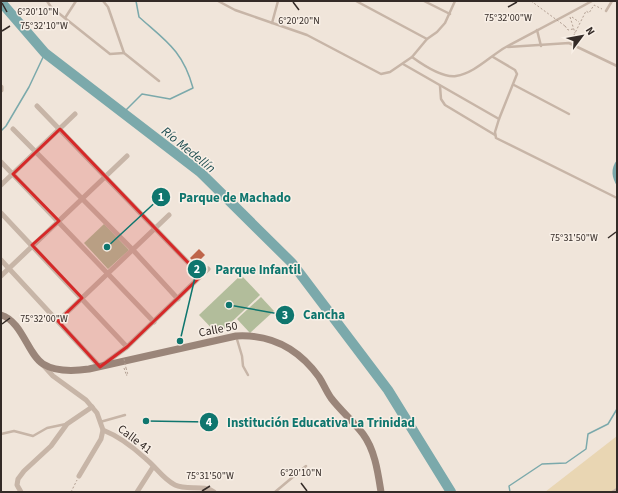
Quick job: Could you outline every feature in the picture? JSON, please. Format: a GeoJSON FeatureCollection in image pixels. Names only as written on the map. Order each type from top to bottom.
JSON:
{"type":"FeatureCollection","features":[{"type":"Feature","properties":{"kind":"main road"},"geometry":{"type":"LineString","coordinates":[[2,315],[16,326],[42,364]]}},
{"type":"Feature","properties":{"kind":"main road","name":"Calle 50"},"geometry":{"type":"LineString","coordinates":[[42,364],[56,369],[75,371],[124,363],[236,336],[248,335],[283,343],[293,350],[318,376],[331,398],[364,435],[373,455],[381,492]]}},
{"type":"Feature","properties":{"kind":"street"},"geometry":{"type":"LineString","coordinates":[[37,106],[201,276]]}},
{"type":"Feature","properties":{"kind":"street"},"geometry":{"type":"LineString","coordinates":[[1,185],[75,114]]}},
{"type":"Feature","properties":{"kind":"street"},"geometry":{"type":"LineString","coordinates":[[13,129],[133,250],[178,299]]}},
{"type":"Feature","properties":{"kind":"street"},"geometry":{"type":"LineString","coordinates":[[1,276],[127,156]]}},
{"type":"Feature","properties":{"kind":"street"},"geometry":{"type":"LineString","coordinates":[[1,162],[154,322]]}},
{"type":"Feature","properties":{"kind":"street"},"geometry":{"type":"LineString","coordinates":[[1,212],[127,347]]}},
{"type":"Feature","properties":{"kind":"street"},"geometry":{"type":"LineString","coordinates":[[58,321],[169,214]]}},
{"type":"Feature","properties":{"kind":"street"},"geometry":{"type":"LineString","coordinates":[[1,260],[100,367],[127,347],[208,269]]}},
{"type":"Feature","properties":{"kind":"street","name":"Calle 41"},"geometry":{"type":"LineString","coordinates":[[42,364],[53,376],[81,395],[97,413],[103,430],[121,439],[175,485],[183,488],[205,489],[214,492]]}},
{"type":"Feature","properties":{"kind":"street"},"geometry":{"type":"LineString","coordinates":[[21,492],[17,485],[18,479],[52,446],[67,424],[92,407]]}},
{"type":"Feature","properties":{"kind":"street"},"geometry":{"type":"LineString","coordinates":[[79,476],[101,439],[103,430]]}},
{"type":"Feature","properties":{"kind":"street"},"geometry":{"type":"LineString","coordinates":[[137,492],[153,466]]}},
{"type":"Feature","properties":{"kind":"lane"},"geometry":{"type":"LineString","coordinates":[[47,1],[51,7],[110,54],[124,53]]}},
{"type":"Feature","properties":{"kind":"lane"},"geometry":{"type":"LineString","coordinates":[[65,18],[76,1]]}},
{"type":"Feature","properties":{"kind":"lane"},"geometry":{"type":"LineString","coordinates":[[103,1],[108,7],[124,53],[159,81]]}},
{"type":"Feature","properties":{"kind":"lane"},"geometry":{"type":"LineString","coordinates":[[218,1],[235,10],[307,35],[381,74],[385,74],[412,57],[427,39],[437,32],[450,14],[455,1]]}},
{"type":"Feature","properties":{"kind":"lane"},"geometry":{"type":"LineString","coordinates":[[272,23],[278,1]]}},
{"type":"Feature","properties":{"kind":"lane"},"geometry":{"type":"LineString","coordinates":[[356,1],[427,39]]}},
{"type":"Feature","properties":{"kind":"lane"},"geometry":{"type":"LineString","coordinates":[[424,1],[450,14]]}},
{"type":"Feature","properties":{"kind":"lane"},"geometry":{"type":"LineString","coordinates":[[412,57],[433,69],[450,76],[463,74],[537,30],[569,15],[592,1]]}},
{"type":"Feature","properties":{"kind":"lane"},"geometry":{"type":"LineString","coordinates":[[606,11],[612,1]]}},
{"type":"Feature","properties":{"kind":"lane"},"geometry":{"type":"LineString","coordinates":[[537,30],[541,46]]}},
{"type":"Feature","properties":{"kind":"lane"},"geometry":{"type":"LineString","coordinates":[[506,48],[569,43],[617,66]]}},
{"type":"Feature","properties":{"kind":"lane"},"geometry":{"type":"LineString","coordinates":[[493,57],[516,70],[517,74],[514,85],[499,119],[495,135]]}},
{"type":"Feature","properties":{"kind":"lane"},"geometry":{"type":"LineString","coordinates":[[403,64],[499,119]]}},
{"type":"Feature","properties":{"kind":"lane"},"geometry":{"type":"LineString","coordinates":[[514,85],[569,114]]}},
{"type":"Feature","properties":{"kind":"lane"},"geometry":{"type":"LineString","coordinates":[[440,86],[441,99],[445,105],[501,140],[617,198]]}},
{"type":"Feature","properties":{"kind":"lane"},"geometry":{"type":"LineString","coordinates":[[236,336],[242,356],[243,366],[248,375]]}},
{"type":"Feature","properties":{"kind":"lane"},"geometry":{"type":"LineString","coordinates":[[99,422],[125,415]]}},
{"type":"Feature","properties":{"kind":"lane"},"geometry":{"type":"LineString","coordinates":[[1,434],[14,430],[33,436],[47,428],[67,424]]}},
{"type":"Feature","properties":{"kind":"lane"},"geometry":{"type":"LineString","coordinates":[[275,492],[306,466]]}},
{"type":"Feature","properties":{"kind":"lane"},"geometry":{"type":"LineString","coordinates":[[612,492],[617,489]]}},
{"type":"Feature","properties":{"kind":"path"},"geometry":{"type":"LineString","coordinates":[[531,1],[565,26],[568,30],[574,29]]}},
{"type":"Feature","properties":{"kind":"path"},"geometry":{"type":"LineString","coordinates":[[569,43],[586,11],[590,13],[594,5],[606,11]]}},
{"type":"Feature","properties":{"kind":"path"},"geometry":{"type":"LineString","coordinates":[[569,15],[580,22]]}},
{"type":"Feature","properties":{"kind":"path"},"geometry":{"type":"LineString","coordinates":[[569,15],[575,34]]}},
{"type":"Feature","properties":{"kind":"path"},"geometry":{"type":"LineString","coordinates":[[71,492],[79,476]]}},
{"type":"Feature","properties":{"kind":"highlighted area"},"geometry":{"type":"Polygon","coordinates":[[[60,129],[201,276],[127,347],[100,367],[58,321],[82,298],[32,245],[59,221],[13,174],[60,129]]]}},
{"type":"Feature","properties":{"kind":"green space"},"geometry":{"type":"Polygon","coordinates":[[[104,224],[129,250],[108,269],[84,243],[104,224]]]}},
{"type":"Feature","properties":{"kind":"green space"},"geometry":{"type":"Polygon","coordinates":[[[241,275],[260,295],[218,335],[199,315],[241,275]]]}},
{"type":"Feature","properties":{"kind":"green space"},"geometry":{"type":"Polygon","coordinates":[[[261,297],[274,311],[250,333],[237,319],[261,297]]]}},
{"type":"Feature","properties":{"kind":"sand"},"geometry":{"type":"Polygon","coordinates":[[[617,436],[617,492],[545,492],[617,436]]]}},
{"type":"Feature","properties":{"kind":"water"},"geometry":{"type":"Polygon","coordinates":[[[617,160],[617,186],[612,173],[613,167],[617,160]]]}},
{"type":"Feature","properties":{"kind":"building"},"geometry":{"type":"Polygon","coordinates":[[[199,249],[205,255],[196,264],[190,258],[199,249]]]}},
{"type":"Feature","properties":{"kind":"waterway"},"geometry":{"type":"LineString","coordinates":[[124,112],[142,94],[170,99],[193,88],[189,75],[179,56],[165,40],[139,17],[136,1]]}},
{"type":"Feature","properties":{"kind":"waterway","name":"Río Medellín"},"geometry":{"type":"LineString","coordinates":[[1,2],[45,53],[200,172],[292,263],[388,390],[451,492]]}},
{"type":"Feature","properties":{"kind":"waterway"},"geometry":{"type":"LineString","coordinates":[[1,131],[6,126],[29,87],[45,53]]}},
{"type":"Feature","properties":{"kind":"waterway"},"geometry":{"type":"LineString","coordinates":[[510,492],[509,486],[542,464],[566,463],[586,449],[588,434],[608,424],[617,409]]}},
{"type":"Feature","properties":{"kind":"place","name":"Parque de Machado"},"geometry":{"type":"Point","coordinates":[107,247]}},
{"type":"Feature","properties":{"kind":"place","name":"Cancha"},"geometry":{"type":"Point","coordinates":[229,305]}},
{"type":"Feature","properties":{"kind":"place","name":"Parque Infantil"},"geometry":{"type":"Point","coordinates":[180,341]}},
{"type":"Feature","properties":{"kind":"place","name":"Institución Educativa La Trinidad"},"geometry":{"type":"Point","coordinates":[146,421]}}]}
